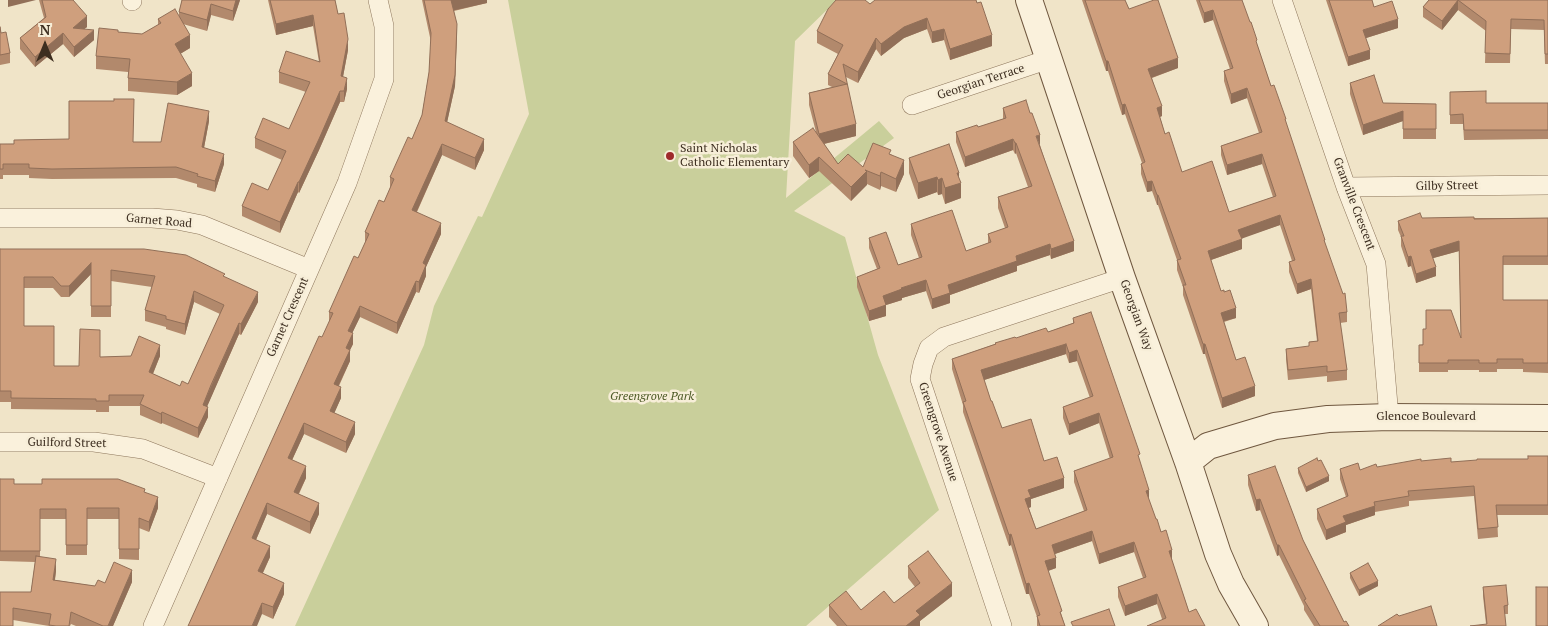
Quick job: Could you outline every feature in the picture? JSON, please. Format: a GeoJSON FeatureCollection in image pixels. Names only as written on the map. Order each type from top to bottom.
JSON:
{"type":"FeatureCollection","features":[{"type":"Feature","properties":{"kind":"street","name":"Garnet Crescent"},"geometry":{"type":"LineString","coordinates":[[153,626],[347,183],[384,79],[384,26],[378,0]]}},
{"type":"Feature","properties":{"kind":"street","name":"Georgian Way"},"geometry":{"type":"LineString","coordinates":[[1029,0],[1122,278],[1188,462],[1218,554],[1231,584],[1254,626]]}},
{"type":"Feature","properties":{"kind":"street","name":"Granville Crescent"},"geometry":{"type":"LineString","coordinates":[[1282,0],[1346,186],[1376,264],[1389,417]]}},
{"type":"Feature","properties":{"kind":"street","name":"Georgian Terrace"},"geometry":{"type":"LineString","coordinates":[[912,104],[1049,59]]}},
{"type":"Feature","properties":{"kind":"street","name":"Gilby Street"},"geometry":{"type":"LineString","coordinates":[[1346,186],[1548,185]]}},
{"type":"Feature","properties":{"kind":"street","name":"Garnet Road"},"geometry":{"type":"LineString","coordinates":[[0,218],[152,218],[177,220],[202,225],[309,269]]}},
{"type":"Feature","properties":{"kind":"street","name":"Greengrove Avenue"},"geometry":{"type":"LineString","coordinates":[[999,625],[920,379],[923,364],[929,348],[944,337],[1122,278]]}},
{"type":"Feature","properties":{"kind":"street","name":"Glencoe Boulevard"},"geometry":{"type":"LineString","coordinates":[[1188,462],[1208,446],[1275,426],[1328,419],[1389,417],[1548,418]]}},
{"type":"Feature","properties":{"kind":"street","name":"Guilford Street"},"geometry":{"type":"LineString","coordinates":[[0,442],[94,442],[143,449],[218,478]]}},
{"type":"Feature","properties":{"kind":"green space","name":"Greengrove Park"},"geometry":{"type":"Polygon","coordinates":[[[508,0],[837,0],[795,41],[786,198],[879,121],[894,138],[794,211],[845,237],[878,355],[939,510],[806,626],[295,626],[424,345],[434,306],[478,216],[482,217],[529,114],[508,0]]]}},
{"type":"Feature","properties":{"kind":"building"},"geometry":{"type":"Polygon","coordinates":[[[42,0],[73,0],[87,16],[73,28],[94,30],[74,47],[63,33],[35,57],[20,38],[46,17],[42,0]]]}},
{"type":"Feature","properties":{"kind":"building"},"geometry":{"type":"Polygon","coordinates":[[[182,0],[236,0],[233,11],[211,4],[207,20],[179,12],[182,0]]]}},
{"type":"Feature","properties":{"kind":"building"},"geometry":{"type":"Polygon","coordinates":[[[270,0],[335,0],[338,14],[344,13],[348,39],[341,76],[347,78],[344,91],[340,91],[280,222],[242,206],[252,183],[268,190],[286,151],[255,138],[263,118],[289,129],[310,82],[279,72],[286,51],[320,62],[313,15],[276,24],[270,0]]]}},
{"type":"Feature","properties":{"kind":"building"},"geometry":{"type":"Polygon","coordinates":[[[424,0],[451,0],[457,24],[455,75],[445,121],[484,139],[475,158],[442,144],[412,210],[441,223],[423,263],[426,265],[419,282],[416,281],[397,323],[360,306],[348,331],[353,333],[346,348],[350,350],[334,384],[341,387],[330,411],[355,422],[346,442],[304,423],[288,458],[306,466],[294,492],[319,503],[310,522],[267,503],[252,538],[270,546],[258,571],[284,583],[273,607],[262,603],[252,626],[188,626],[319,336],[322,337],[333,313],[329,312],[354,256],[358,258],[369,234],[365,232],[379,200],[384,202],[394,179],[390,177],[408,137],[412,139],[422,115],[429,72],[431,33],[424,0]]]}},
{"type":"Feature","properties":{"kind":"building"},"geometry":{"type":"Polygon","coordinates":[[[836,0],[865,0],[870,4],[875,0],[976,0],[977,3],[981,2],[992,35],[950,49],[944,29],[932,32],[927,18],[904,27],[881,44],[876,38],[858,72],[843,64],[856,124],[819,134],[809,93],[847,84],[828,74],[843,45],[817,31],[828,9],[836,0]]]}},
{"type":"Feature","properties":{"kind":"building"},"geometry":{"type":"Polygon","coordinates":[[[1085,0],[1125,0],[1129,9],[1158,0],[1178,58],[1148,69],[1162,106],[1157,108],[1165,134],[1169,132],[1182,172],[1212,161],[1229,212],[1276,196],[1262,154],[1227,165],[1221,146],[1262,132],[1247,88],[1231,94],[1224,71],[1233,68],[1213,10],[1204,13],[1199,0],[1242,0],[1271,86],[1274,85],[1286,119],[1343,294],[1345,293],[1347,312],[1339,313],[1347,370],[1327,372],[1327,366],[1288,370],[1286,349],[1309,346],[1309,342],[1318,341],[1311,279],[1297,284],[1289,262],[1295,260],[1280,215],[1238,230],[1242,239],[1208,251],[1221,291],[1230,290],[1236,308],[1221,313],[1236,360],[1245,357],[1255,386],[1222,398],[1205,344],[1203,344],[1183,285],[1186,285],[1177,260],[1181,259],[1152,181],[1147,182],[1141,164],[1145,162],[1125,104],[1122,105],[1085,0]]]}},
{"type":"Feature","properties":{"kind":"building"},"geometry":{"type":"Polygon","coordinates":[[[1329,0],[1372,0],[1374,7],[1392,1],[1398,19],[1363,30],[1370,50],[1348,57],[1329,0]]]}},
{"type":"Feature","properties":{"kind":"building"},"geometry":{"type":"Polygon","coordinates":[[[1429,0],[1458,0],[1442,21],[1423,7],[1429,0]]]}},
{"type":"Feature","properties":{"kind":"building"},"geometry":{"type":"Polygon","coordinates":[[[1458,0],[1548,0],[1548,54],[1545,54],[1544,20],[1511,19],[1510,54],[1485,53],[1486,21],[1458,0]]]}},
{"type":"Feature","properties":{"kind":"building"},"geometry":{"type":"Polygon","coordinates":[[[175,9],[190,35],[175,44],[192,73],[177,82],[128,78],[130,59],[96,56],[99,28],[142,34],[161,23],[158,19],[175,9]]]}},
{"type":"Feature","properties":{"kind":"building"},"geometry":{"type":"Polygon","coordinates":[[[0,27],[1,33],[6,32],[10,53],[0,55],[0,27]]]}},
{"type":"Feature","properties":{"kind":"building"},"geometry":{"type":"Polygon","coordinates":[[[1374,75],[1383,103],[1436,104],[1436,129],[1403,129],[1403,111],[1363,125],[1350,83],[1374,75]]]}},
{"type":"Feature","properties":{"kind":"building"},"geometry":{"type":"Polygon","coordinates":[[[1486,91],[1486,103],[1548,103],[1548,130],[1464,130],[1463,114],[1450,115],[1450,92],[1486,91]]]}},
{"type":"Feature","properties":{"kind":"building"},"geometry":{"type":"Polygon","coordinates":[[[114,99],[134,99],[133,142],[161,142],[168,103],[209,111],[202,147],[224,154],[215,181],[176,167],[52,169],[29,168],[29,164],[3,164],[3,169],[0,169],[0,144],[14,144],[14,140],[69,139],[69,101],[114,101],[114,99]]]}},
{"type":"Feature","properties":{"kind":"building"},"geometry":{"type":"Polygon","coordinates":[[[1026,100],[1040,135],[1036,136],[1074,241],[1051,249],[1050,244],[1016,256],[1017,261],[948,285],[950,293],[932,299],[926,280],[901,288],[883,296],[886,305],[869,311],[857,277],[880,268],[869,238],[886,232],[898,265],[922,257],[911,224],[931,217],[952,210],[966,251],[991,242],[988,234],[1008,227],[998,197],[1032,186],[1016,143],[1013,139],[965,157],[956,132],[1006,118],[1003,108],[1026,100]]]}},
{"type":"Feature","properties":{"kind":"building"},"geometry":{"type":"Polygon","coordinates":[[[813,128],[838,164],[848,154],[863,167],[873,143],[891,150],[889,154],[904,160],[896,179],[881,172],[880,176],[865,170],[867,171],[851,187],[819,157],[809,165],[793,142],[813,128]]]}},
{"type":"Feature","properties":{"kind":"building"},"geometry":{"type":"Polygon","coordinates":[[[949,144],[961,183],[945,188],[942,178],[938,180],[937,177],[918,183],[909,158],[949,144]]]}},
{"type":"Feature","properties":{"kind":"building"},"geometry":{"type":"Polygon","coordinates":[[[1420,213],[1422,218],[1548,218],[1548,256],[1503,256],[1503,300],[1548,300],[1548,363],[1523,363],[1523,359],[1497,359],[1497,363],[1479,363],[1479,360],[1448,360],[1448,363],[1419,363],[1419,345],[1423,345],[1423,329],[1426,329],[1426,310],[1451,310],[1461,338],[1459,241],[1430,250],[1436,267],[1416,274],[1411,256],[1408,257],[1401,236],[1404,236],[1398,221],[1420,213]]]}},
{"type":"Feature","properties":{"kind":"building"},"geometry":{"type":"Polygon","coordinates":[[[0,249],[144,249],[186,255],[225,274],[223,276],[258,292],[241,324],[239,323],[211,385],[203,405],[208,407],[198,428],[140,404],[144,395],[109,395],[109,401],[96,401],[96,399],[11,398],[11,391],[0,391],[0,249]],[[91,263],[69,286],[61,286],[53,277],[24,277],[24,326],[54,326],[54,366],[79,366],[80,329],[100,330],[100,357],[131,356],[139,336],[160,345],[149,372],[180,386],[182,381],[188,384],[224,305],[194,291],[185,324],[166,319],[166,316],[145,310],[155,276],[111,270],[111,306],[91,306],[91,263]]]}},
{"type":"Feature","properties":{"kind":"building"},"geometry":{"type":"Polygon","coordinates":[[[1091,312],[1140,454],[1138,455],[1149,490],[1146,491],[1161,532],[1166,530],[1172,550],[1169,551],[1189,612],[1196,609],[1205,626],[1147,626],[1166,618],[1157,594],[1125,606],[1118,587],[1146,577],[1134,542],[1099,554],[1092,531],[1052,545],[1056,558],[1045,561],[1062,611],[1060,612],[1065,626],[1040,626],[1037,616],[1040,615],[1029,583],[1026,584],[1011,534],[1009,535],[963,402],[966,401],[952,359],[995,343],[1046,328],[1048,332],[1074,323],[1073,318],[1091,312]],[[1066,344],[981,370],[1002,428],[1031,419],[1044,461],[1057,457],[1064,478],[1028,490],[1031,497],[1025,499],[1036,529],[1087,510],[1074,471],[1113,457],[1099,413],[1069,424],[1063,407],[1093,396],[1077,350],[1069,353],[1066,344]]]}},
{"type":"Feature","properties":{"kind":"building"},"geometry":{"type":"Polygon","coordinates":[[[1528,456],[1548,456],[1548,505],[1496,505],[1498,527],[1478,529],[1474,486],[1408,491],[1409,496],[1374,502],[1375,506],[1343,516],[1346,522],[1326,530],[1317,509],[1348,496],[1340,469],[1358,463],[1360,470],[1376,464],[1377,467],[1421,459],[1421,461],[1451,458],[1451,462],[1477,459],[1528,459],[1528,456]]]}},
{"type":"Feature","properties":{"kind":"building"},"geometry":{"type":"Polygon","coordinates":[[[1317,458],[1318,461],[1321,460],[1329,476],[1306,487],[1298,468],[1317,458]]]}},
{"type":"Feature","properties":{"kind":"building"},"geometry":{"type":"Polygon","coordinates":[[[1275,466],[1303,540],[1344,622],[1346,621],[1349,626],[1320,626],[1304,600],[1306,599],[1279,545],[1277,545],[1260,499],[1256,500],[1248,475],[1275,466]]]}},
{"type":"Feature","properties":{"kind":"building"},"geometry":{"type":"Polygon","coordinates":[[[0,479],[14,479],[14,484],[42,484],[42,479],[118,479],[145,489],[144,492],[158,497],[149,522],[139,518],[139,549],[119,549],[119,508],[87,508],[87,545],[66,545],[66,509],[40,509],[40,551],[0,551],[0,479]]]}},
{"type":"Feature","properties":{"kind":"building"},"geometry":{"type":"Polygon","coordinates":[[[928,551],[952,583],[916,611],[920,615],[906,626],[847,626],[829,605],[846,591],[861,610],[884,591],[894,603],[920,583],[908,566],[928,551]]]}},
{"type":"Feature","properties":{"kind":"building"},"geometry":{"type":"Polygon","coordinates":[[[36,556],[56,559],[53,580],[95,586],[98,580],[105,583],[114,562],[132,570],[108,626],[103,626],[71,612],[69,626],[49,625],[51,614],[13,608],[13,626],[0,626],[0,592],[31,592],[36,556]]]}},
{"type":"Feature","properties":{"kind":"building"},"geometry":{"type":"Polygon","coordinates":[[[1368,563],[1378,581],[1359,590],[1350,573],[1368,563]]]}},
{"type":"Feature","properties":{"kind":"building"},"geometry":{"type":"Polygon","coordinates":[[[1506,585],[1508,605],[1504,606],[1506,626],[1470,626],[1487,624],[1483,587],[1506,585]]]}},
{"type":"Feature","properties":{"kind":"building"},"geometry":{"type":"Polygon","coordinates":[[[1536,587],[1548,587],[1548,626],[1536,626],[1536,587]]]}},
{"type":"Feature","properties":{"kind":"building"},"geometry":{"type":"Polygon","coordinates":[[[1431,606],[1437,626],[1378,626],[1397,614],[1399,616],[1431,606]]]}},
{"type":"Feature","properties":{"kind":"building"},"geometry":{"type":"Polygon","coordinates":[[[1109,609],[1115,626],[1073,626],[1071,622],[1109,609]]]}},
{"type":"Feature","properties":{"kind":"place","name":"Saint Nicholas Catholic Elementary"},"geometry":{"type":"Point","coordinates":[670,156]}}]}
